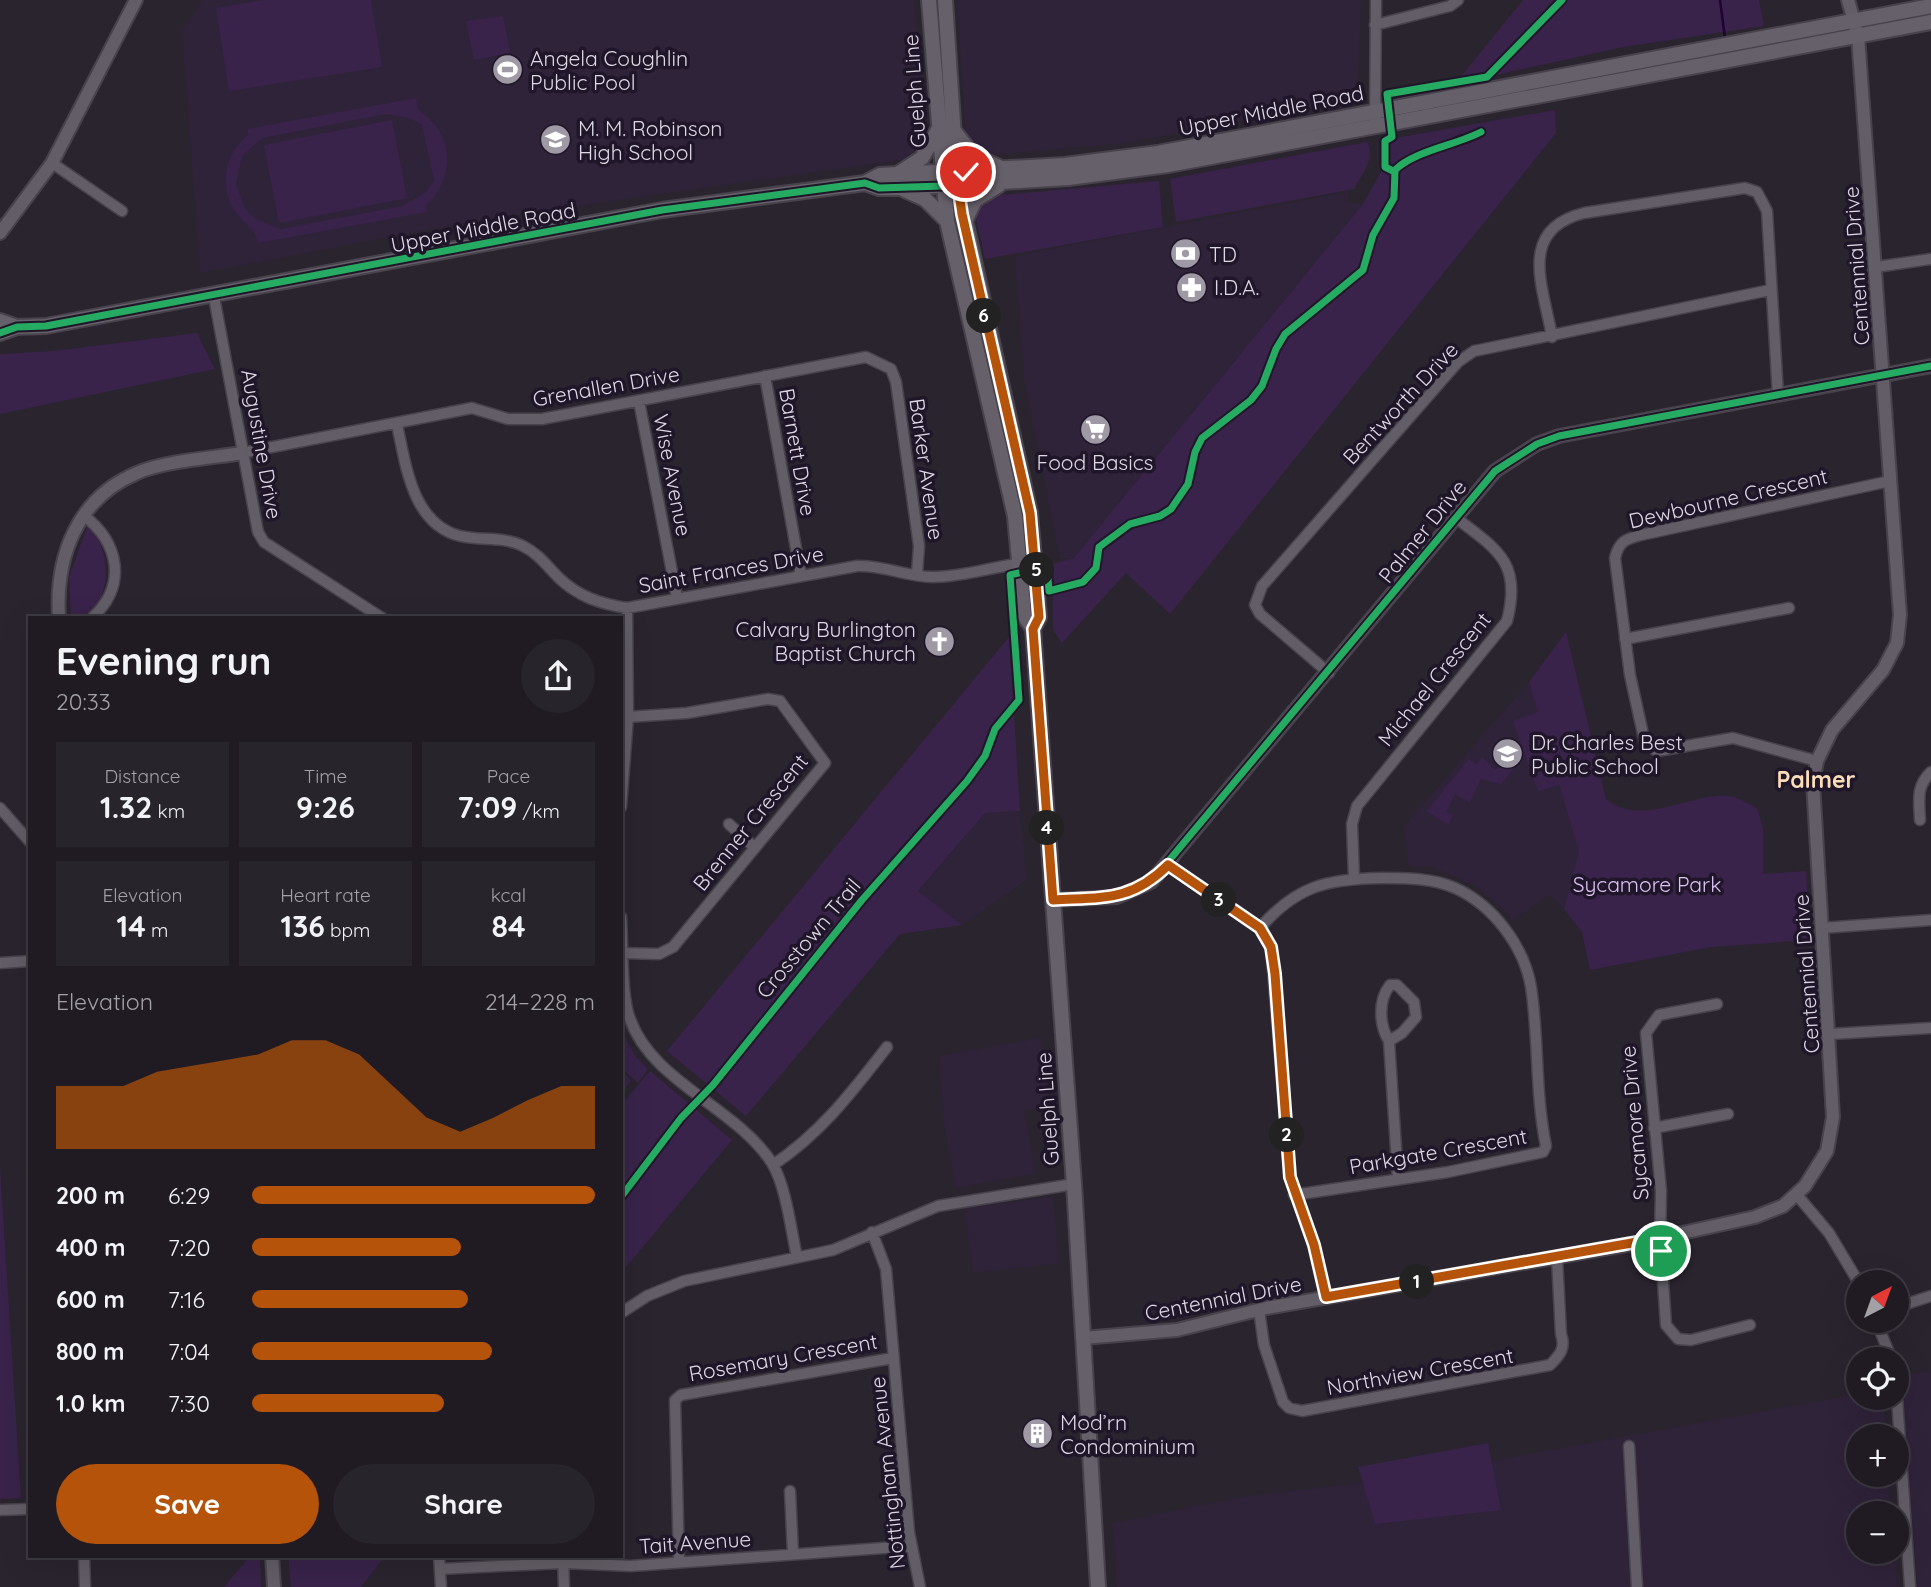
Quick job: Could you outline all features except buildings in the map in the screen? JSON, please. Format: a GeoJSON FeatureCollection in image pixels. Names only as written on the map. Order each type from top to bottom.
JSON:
{"type":"FeatureCollection","features":[{"type":"Feature","properties":{"kind":"main road","name":"Guelph Line"},"geometry":{"type":"LineString","coordinates":[[929,0],[939,129],[949,179],[964,224],[1030,513],[1039,617],[1033,629]]}},
{"type":"Feature","properties":{"kind":"main road","name":"Guelph Line"},"geometry":{"type":"LineString","coordinates":[[946,0],[954,130],[947,221],[1015,516],[1024,615],[1033,629],[1074,1184],[1098,1587]]}},
{"type":"Feature","properties":{"kind":"main road","name":"Upper Middle Road"},"geometry":{"type":"LineString","coordinates":[[1374,119],[1931,6]]}},
{"type":"Feature","properties":{"kind":"main road","name":"Upper Middle Road"},"geometry":{"type":"LineString","coordinates":[[0,333],[17,327],[46,326],[214,297],[662,210],[864,183],[879,188],[898,181],[1005,175],[1158,153],[1374,119],[1931,22]]}},
{"type":"Feature","properties":{"kind":"main road"},"geometry":{"type":"LineString","coordinates":[[939,129],[922,158],[898,181],[925,199],[947,221]]}},
{"type":"Feature","properties":{"kind":"main road"},"geometry":{"type":"LineString","coordinates":[[954,130],[974,156],[1005,175],[978,197],[964,224]]}},
{"type":"Feature","properties":{"kind":"main road","name":"Upper Middle Road"},"geometry":{"type":"LineString","coordinates":[[0,321],[17,327]]}},
{"type":"Feature","properties":{"kind":"main road"},"geometry":{"type":"LineString","coordinates":[[985,387],[1006,406]]}},
{"type":"Feature","properties":{"kind":"street"},"geometry":{"type":"LineString","coordinates":[[0,233],[52,163],[136,0]]}},
{"type":"Feature","properties":{"kind":"street"},"geometry":{"type":"LineString","coordinates":[[1374,119],[1376,0]]}},
{"type":"Feature","properties":{"kind":"street"},"geometry":{"type":"LineString","coordinates":[[1375,25],[1450,6],[1458,0]]}},
{"type":"Feature","properties":{"kind":"street","name":"Centennial Drive"},"geometry":{"type":"LineString","coordinates":[[1083,1338],[1163,1332],[1259,1310],[1557,1258],[1755,1217],[1783,1206],[1797,1195],[1819,1169],[1831,1137],[1833,1117],[1831,1034],[1814,826],[1813,782],[1817,761],[1832,730],[1883,670],[1896,643],[1900,615],[1858,36],[1848,0]]}},
{"type":"Feature","properties":{"kind":"street"},"geometry":{"type":"LineString","coordinates":[[52,163],[122,211]]}},
{"type":"Feature","properties":{"kind":"street"},"geometry":{"type":"LineString","coordinates":[[1552,337],[1539,275],[1539,246],[1561,221],[1584,213],[1745,188],[1757,192],[1767,211],[1778,395]]}},
{"type":"Feature","properties":{"kind":"street"},"geometry":{"type":"LineString","coordinates":[[1876,268],[1931,259]]}},
{"type":"Feature","properties":{"kind":"street","name":"Bentworth Drive"},"geometry":{"type":"LineString","coordinates":[[1329,673],[1260,614],[1255,605],[1262,586],[1458,362],[1474,351],[1770,290]]}},
{"type":"Feature","properties":{"kind":"street","name":"Augustine Drive"},"geometry":{"type":"LineString","coordinates":[[214,297],[258,531],[264,542],[379,616]]}},
{"type":"Feature","properties":{"kind":"street","name":"Grenallen Drive"},"geometry":{"type":"LineString","coordinates":[[242,453],[397,425],[472,408],[508,419],[535,419],[866,356],[891,369]]}},
{"type":"Feature","properties":{"kind":"street","name":"Palmer Drive"},"geometry":{"type":"LineString","coordinates":[[1053,900],[1129,894],[1151,882],[1329,673],[1495,471],[1537,443],[1559,436],[1931,366]]}},
{"type":"Feature","properties":{"kind":"street","name":"Barker Avenue"},"geometry":{"type":"LineString","coordinates":[[891,369],[919,546],[917,575]]}},
{"type":"Feature","properties":{"kind":"street","name":"Barnett Drive"},"geometry":{"type":"LineString","coordinates":[[765,376],[801,576]]}},
{"type":"Feature","properties":{"kind":"street","name":"Wise Avenue"},"geometry":{"type":"LineString","coordinates":[[639,401],[677,598]]}},
{"type":"Feature","properties":{"kind":"street","name":"Saint Frances Drive"},"geometry":{"type":"LineString","coordinates":[[397,425],[411,486],[418,500],[440,527],[458,536],[502,540],[522,545],[541,557],[580,595],[604,604],[627,608],[870,566],[942,577],[1036,562]]}},
{"type":"Feature","properties":{"kind":"street"},"geometry":{"type":"LineString","coordinates":[[60,616],[61,564],[68,540],[83,515],[117,483],[138,472],[242,453]]}},
{"type":"Feature","properties":{"kind":"street","name":"Dewbourne Crescent"},"geometry":{"type":"LineString","coordinates":[[1817,761],[1733,738],[1670,750],[1651,748],[1645,743],[1625,639],[1615,558],[1618,546],[1626,539],[1890,481]]}},
{"type":"Feature","properties":{"kind":"street"},"geometry":{"type":"LineString","coordinates":[[83,515],[97,526],[110,544],[116,568],[112,588],[93,616]]}},
{"type":"Feature","properties":{"kind":"street","name":"Michael Crescent"},"geometry":{"type":"LineString","coordinates":[[1354,877],[1352,824],[1357,806],[1507,621],[1511,598],[1508,563],[1490,544],[1456,518]]}},
{"type":"Feature","properties":{"kind":"street"},"geometry":{"type":"LineString","coordinates":[[623,756],[628,717],[627,608]]}},
{"type":"Feature","properties":{"kind":"street"},"geometry":{"type":"LineString","coordinates":[[1625,639],[1789,608]]}},
{"type":"Feature","properties":{"kind":"street","name":"Brenner Crescent"},"geometry":{"type":"LineString","coordinates":[[624,953],[659,954],[673,947],[825,763],[780,701],[768,699],[687,713],[628,717]]}},
{"type":"Feature","properties":{"kind":"street"},"geometry":{"type":"LineString","coordinates":[[1920,820],[1918,794],[1922,780],[1931,772]]}},
{"type":"Feature","properties":{"kind":"street"},"geometry":{"type":"LineString","coordinates":[[0,808],[28,840]]}},
{"type":"Feature","properties":{"kind":"street"},"geometry":{"type":"LineString","coordinates":[[729,824],[755,848]]}},
{"type":"Feature","properties":{"kind":"street"},"geometry":{"type":"LineString","coordinates":[[1168,865],[1260,928],[1271,947],[1294,1195],[1314,1245],[1326,1297]]}},
{"type":"Feature","properties":{"kind":"street","name":"Parkgate Crescent"},"geometry":{"type":"LineString","coordinates":[[1260,928],[1287,900],[1320,884],[1354,877],[1424,880],[1455,888],[1481,904],[1514,942],[1531,985],[1536,1072],[1546,1146],[1543,1152],[1294,1195]]}},
{"type":"Feature","properties":{"kind":"street"},"geometry":{"type":"LineString","coordinates":[[1822,928],[1931,920]]}},
{"type":"Feature","properties":{"kind":"street"},"geometry":{"type":"LineString","coordinates":[[623,941],[627,1008],[640,1039],[657,1060],[748,1134],[773,1165],[797,1257]]}},
{"type":"Feature","properties":{"kind":"street"},"geometry":{"type":"LineString","coordinates":[[0,963],[28,961]]}},
{"type":"Feature","properties":{"kind":"street"},"geometry":{"type":"LineString","coordinates":[[1389,1041],[1402,1033],[1416,1017],[1414,1002],[1397,985],[1390,985],[1383,1002],[1382,1030],[1389,1041],[1398,1179]]}},
{"type":"Feature","properties":{"kind":"street","name":"Sycamore Drive"},"geometry":{"type":"LineString","coordinates":[[1717,1004],[1658,1016],[1651,1022],[1646,1033],[1661,1191],[1660,1238],[1666,1325],[1678,1339],[1691,1340],[1750,1325]]}},
{"type":"Feature","properties":{"kind":"street"},"geometry":{"type":"LineString","coordinates":[[1831,1034],[1931,1028]]}},
{"type":"Feature","properties":{"kind":"street"},"geometry":{"type":"LineString","coordinates":[[773,1165],[804,1144],[831,1119],[887,1047]]}},
{"type":"Feature","properties":{"kind":"street"},"geometry":{"type":"LineString","coordinates":[[1654,1128],[1728,1114]]}},
{"type":"Feature","properties":{"kind":"street"},"geometry":{"type":"LineString","coordinates":[[623,1312],[647,1296],[684,1281],[833,1250],[938,1206],[1074,1184]]}},
{"type":"Feature","properties":{"kind":"street"},"geometry":{"type":"LineString","coordinates":[[1797,1195],[1829,1233],[1850,1270]]}},
{"type":"Feature","properties":{"kind":"street","name":"Nottingham Avenue"},"geometry":{"type":"LineString","coordinates":[[872,1232],[886,1269],[911,1546],[920,1587]]}},
{"type":"Feature","properties":{"kind":"street","name":"Northview Crescent"},"geometry":{"type":"LineString","coordinates":[[1259,1310],[1264,1345],[1283,1402],[1289,1408],[1302,1411],[1550,1365],[1560,1356],[1564,1344],[1561,1335],[1557,1258]]}},
{"type":"Feature","properties":{"kind":"street"},"geometry":{"type":"LineString","coordinates":[[1909,1303],[1931,1296]]}},
{"type":"Feature","properties":{"kind":"street","name":"Rosemary Crescent"},"geometry":{"type":"LineString","coordinates":[[679,1562],[675,1400],[681,1395],[894,1358]]}},
{"type":"Feature","properties":{"kind":"street"},"geometry":{"type":"LineString","coordinates":[[1898,1410],[1910,1587]]}},
{"type":"Feature","properties":{"kind":"street"},"geometry":{"type":"LineString","coordinates":[[1629,1446],[1637,1587]]}},
{"type":"Feature","properties":{"kind":"street"},"geometry":{"type":"LineString","coordinates":[[790,1491],[793,1554]]}},
{"type":"Feature","properties":{"kind":"street"},"geometry":{"type":"LineString","coordinates":[[0,1510],[28,1509]]}},
{"type":"Feature","properties":{"kind":"street","name":"Tait Avenue"},"geometry":{"type":"LineString","coordinates":[[440,1569],[563,1559],[631,1566],[911,1546]]}},
{"type":"Feature","properties":{"kind":"street"},"geometry":{"type":"LineString","coordinates":[[84,1558],[85,1587]]}},
{"type":"Feature","properties":{"kind":"street"},"geometry":{"type":"LineString","coordinates":[[272,1558],[274,1587]]}},
{"type":"Feature","properties":{"kind":"street"},"geometry":{"type":"LineString","coordinates":[[439,1558],[441,1587]]}},
{"type":"Feature","properties":{"kind":"street"},"geometry":{"type":"LineString","coordinates":[[563,1559],[564,1587]]}},
{"type":"Feature","properties":{"kind":"shaded area","name":"M. M. Robinson High School"},"geometry":{"type":"Polygon","coordinates":[[[203,0],[914,0],[923,129],[917,151],[908,159],[491,218],[200,273],[182,31],[203,0]]]}},
{"type":"Feature","properties":{"kind":"shaded area"},"geometry":{"type":"Polygon","coordinates":[[[957,0],[1361,0],[1357,99],[1125,143],[990,155],[966,136],[957,0]]]}},
{"type":"Feature","properties":{"kind":"shaded area"},"geometry":{"type":"Polygon","coordinates":[[[1348,192],[1348,202],[1363,204],[1074,558],[1060,559],[1024,378],[1015,256],[1348,192]]]}},
{"type":"Feature","properties":{"kind":"shaded area","name":"Dr. Charles Best Public School"},"geometry":{"type":"Polygon","coordinates":[[[1529,682],[1579,851],[1564,909],[1549,895],[1512,921],[1508,913],[1476,886],[1433,867],[1409,866],[1404,826],[1529,682]]]}},
{"type":"Feature","properties":{"kind":"shaded area"},"geometry":{"type":"Polygon","coordinates":[[[1020,811],[1027,880],[962,925],[918,892],[985,813],[1020,811]]]}},
{"type":"Feature","properties":{"kind":"shaded area"},"geometry":{"type":"Polygon","coordinates":[[[1041,1038],[1048,1108],[1024,1110],[1036,1173],[956,1188],[944,1124],[939,1056],[1041,1038]]]}},
{"type":"Feature","properties":{"kind":"shaded area"},"geometry":{"type":"Polygon","coordinates":[[[1053,1197],[1059,1263],[973,1273],[965,1208],[1053,1197]]]}},
{"type":"Feature","properties":{"kind":"shaded area"},"geometry":{"type":"Polygon","coordinates":[[[1931,1371],[1931,1587],[1918,1587],[1909,1487],[1909,1424],[1903,1424],[1902,1410],[1909,1410],[1909,1374],[1931,1371]]]}},
{"type":"Feature","properties":{"kind":"shaded area"},"geometry":{"type":"Polygon","coordinates":[[[1846,1396],[1846,1410],[1884,1410],[1885,1424],[1846,1424],[1846,1487],[1889,1487],[1890,1501],[1846,1501],[1846,1564],[1895,1564],[1897,1587],[1117,1587],[1113,1523],[1247,1496],[1388,1480],[1846,1396]]]}},
{"type":"Feature","properties":{"kind":"green space"},"geometry":{"type":"Polygon","coordinates":[[[265,0],[371,0],[382,67],[229,91],[216,8],[265,0]]]}},
{"type":"Feature","properties":{"kind":"green space"},"geometry":{"type":"Polygon","coordinates":[[[1523,0],[1759,0],[1764,26],[1623,47],[1455,84],[1523,0]]]}},
{"type":"Feature","properties":{"kind":"green space"},"geometry":{"type":"Polygon","coordinates":[[[503,16],[510,53],[474,60],[466,21],[503,16]]]}},
{"type":"Feature","properties":{"kind":"green space"},"geometry":{"type":"Polygon","coordinates":[[[416,98],[418,110],[439,131],[445,143],[447,156],[443,182],[426,206],[427,212],[258,243],[255,234],[231,204],[226,183],[229,161],[248,135],[247,129],[416,98]],[[385,114],[262,138],[242,156],[236,184],[245,209],[255,219],[281,229],[403,206],[426,192],[434,181],[422,125],[410,118],[385,114]]]}},
{"type":"Feature","properties":{"kind":"green space"},"geometry":{"type":"Polygon","coordinates":[[[1555,110],[1556,133],[1170,614],[1126,573],[1062,643],[1053,630],[1052,564],[1074,558],[1363,204],[1381,172],[1384,140],[1555,110]]]}},
{"type":"Feature","properties":{"kind":"green space"},"geometry":{"type":"Polygon","coordinates":[[[392,120],[407,198],[279,223],[264,145],[392,120]]]}},
{"type":"Feature","properties":{"kind":"green space"},"geometry":{"type":"Polygon","coordinates":[[[1367,142],[1369,160],[1354,189],[1176,222],[1170,179],[1367,142]]]}},
{"type":"Feature","properties":{"kind":"green space"},"geometry":{"type":"Polygon","coordinates":[[[1159,181],[1163,227],[985,259],[975,214],[990,196],[1159,181]]]}},
{"type":"Feature","properties":{"kind":"green space"},"geometry":{"type":"Polygon","coordinates":[[[197,333],[215,369],[0,414],[0,354],[54,351],[197,333]]]}},
{"type":"Feature","properties":{"kind":"green space"},"geometry":{"type":"Polygon","coordinates":[[[87,527],[102,550],[105,580],[95,607],[85,615],[71,616],[69,577],[87,527]]]}},
{"type":"Feature","properties":{"kind":"green space","name":"Sycamore Park"},"geometry":{"type":"Polygon","coordinates":[[[1566,632],[1606,799],[1620,807],[1650,810],[1713,796],[1731,796],[1757,808],[1763,828],[1763,874],[1806,871],[1811,940],[1711,947],[1590,970],[1582,932],[1564,909],[1579,851],[1559,785],[1538,791],[1513,721],[1538,712],[1529,682],[1566,632]]]}},
{"type":"Feature","properties":{"kind":"green space"},"geometry":{"type":"Polygon","coordinates":[[[1009,637],[1020,811],[985,813],[918,891],[962,925],[900,934],[746,1116],[667,1051],[1009,637]]]}},
{"type":"Feature","properties":{"kind":"green space"},"geometry":{"type":"Polygon","coordinates":[[[1510,750],[1518,763],[1501,784],[1481,779],[1470,802],[1455,794],[1446,812],[1453,815],[1448,825],[1427,811],[1469,759],[1476,764],[1482,757],[1496,770],[1510,750]]]}},
{"type":"Feature","properties":{"kind":"green space"},"geometry":{"type":"Polygon","coordinates":[[[623,1034],[636,1057],[648,1069],[638,1083],[623,1070],[623,1034]]]}},
{"type":"Feature","properties":{"kind":"green space"},"geometry":{"type":"Polygon","coordinates":[[[623,1070],[631,1081],[623,1091],[623,1070]]]}},
{"type":"Feature","properties":{"kind":"green space"},"geometry":{"type":"Polygon","coordinates":[[[650,1071],[732,1140],[623,1271],[623,1103],[650,1071]]]}},
{"type":"Feature","properties":{"kind":"green space"},"geometry":{"type":"Polygon","coordinates":[[[0,1168],[21,1498],[0,1499],[0,1168]]]}},
{"type":"Feature","properties":{"kind":"green space"},"geometry":{"type":"Polygon","coordinates":[[[1488,1443],[1501,1510],[1375,1524],[1358,1467],[1488,1443]]]}},
{"type":"Feature","properties":{"kind":"green space"},"geometry":{"type":"Polygon","coordinates":[[[248,1558],[260,1558],[261,1587],[224,1587],[248,1558]]]}},
{"type":"Feature","properties":{"kind":"green space"},"geometry":{"type":"Polygon","coordinates":[[[288,1558],[383,1558],[361,1587],[291,1587],[288,1558]]]}},
{"type":"Feature","properties":{"kind":"waterway"},"geometry":{"type":"LineString","coordinates":[[1720,0],[1725,38]]}},
{"type":"Feature","properties":{"kind":"cycle path"},"geometry":{"type":"LineString","coordinates":[[1395,172],[1385,167],[1385,141],[1392,137],[1387,94],[1487,77],[1562,0]]}},
{"type":"Feature","properties":{"kind":"cycle path","name":"Crosstown Trail"},"geometry":{"type":"LineString","coordinates":[[623,1194],[681,1118],[713,1085],[862,900],[967,781],[985,756],[995,729],[1019,700],[1010,575],[1047,566],[1049,591],[1083,582],[1096,568],[1099,547],[1130,524],[1160,516],[1171,509],[1188,484],[1195,452],[1202,438],[1251,400],[1262,386],[1276,349],[1285,334],[1363,270],[1373,235],[1394,198],[1395,170],[1424,153],[1481,132]]}},
{"type":"Feature","properties":{"kind":"cycle path"},"geometry":{"type":"LineString","coordinates":[[0,333],[17,327],[46,326],[662,210],[865,183],[879,188],[943,186]]}},
{"type":"Feature","properties":{"kind":"cycle path"},"geometry":{"type":"LineString","coordinates":[[1053,900],[1117,897],[1151,882],[1495,471],[1537,444],[1559,436],[1931,366]]}},
{"type":"Feature","properties":{"kind":"place","name":"Angela Coughlin Public Pool"},"geometry":{"type":"Point","coordinates":[507,70]}},
{"type":"Feature","properties":{"kind":"place","name":"M. M. Robinson High School"},"geometry":{"type":"Point","coordinates":[555,140]}},
{"type":"Feature","properties":{"kind":"place","name":"TD"},"geometry":{"type":"Point","coordinates":[1186,254]}},
{"type":"Feature","properties":{"kind":"place","name":"I.D.A."},"geometry":{"type":"Point","coordinates":[1191,287]}},
{"type":"Feature","properties":{"kind":"place","name":"Food Basics"},"geometry":{"type":"Point","coordinates":[1095,430]}},
{"type":"Feature","properties":{"kind":"place","name":"Calvary Burlington Baptist Church"},"geometry":{"type":"Point","coordinates":[939,641]}},
{"type":"Feature","properties":{"kind":"place","name":"Dr. Charles Best Public School"},"geometry":{"type":"Point","coordinates":[1508,754]}},
{"type":"Feature","properties":{"kind":"place","name":"Mod’rn Condominium"},"geometry":{"type":"Point","coordinates":[1037,1434]}},
{"type":"Feature","properties":{"kind":"district","name":"Palmer"},"geometry":{"type":"Point","coordinates":[1816,779]}},
{"type":"Feature","properties":{"kind":"route"},"geometry":{"type":"LineString","coordinates":[[966,172],[956,172],[962,214],[1024,483],[1037,569],[1039,617],[1033,629],[1053,900],[1129,894],[1151,882],[1168,865],[1260,928],[1271,947],[1275,974],[1290,1177],[1294,1195],[1314,1245],[1326,1297],[1660,1238],[1661,1251]]}}]}
